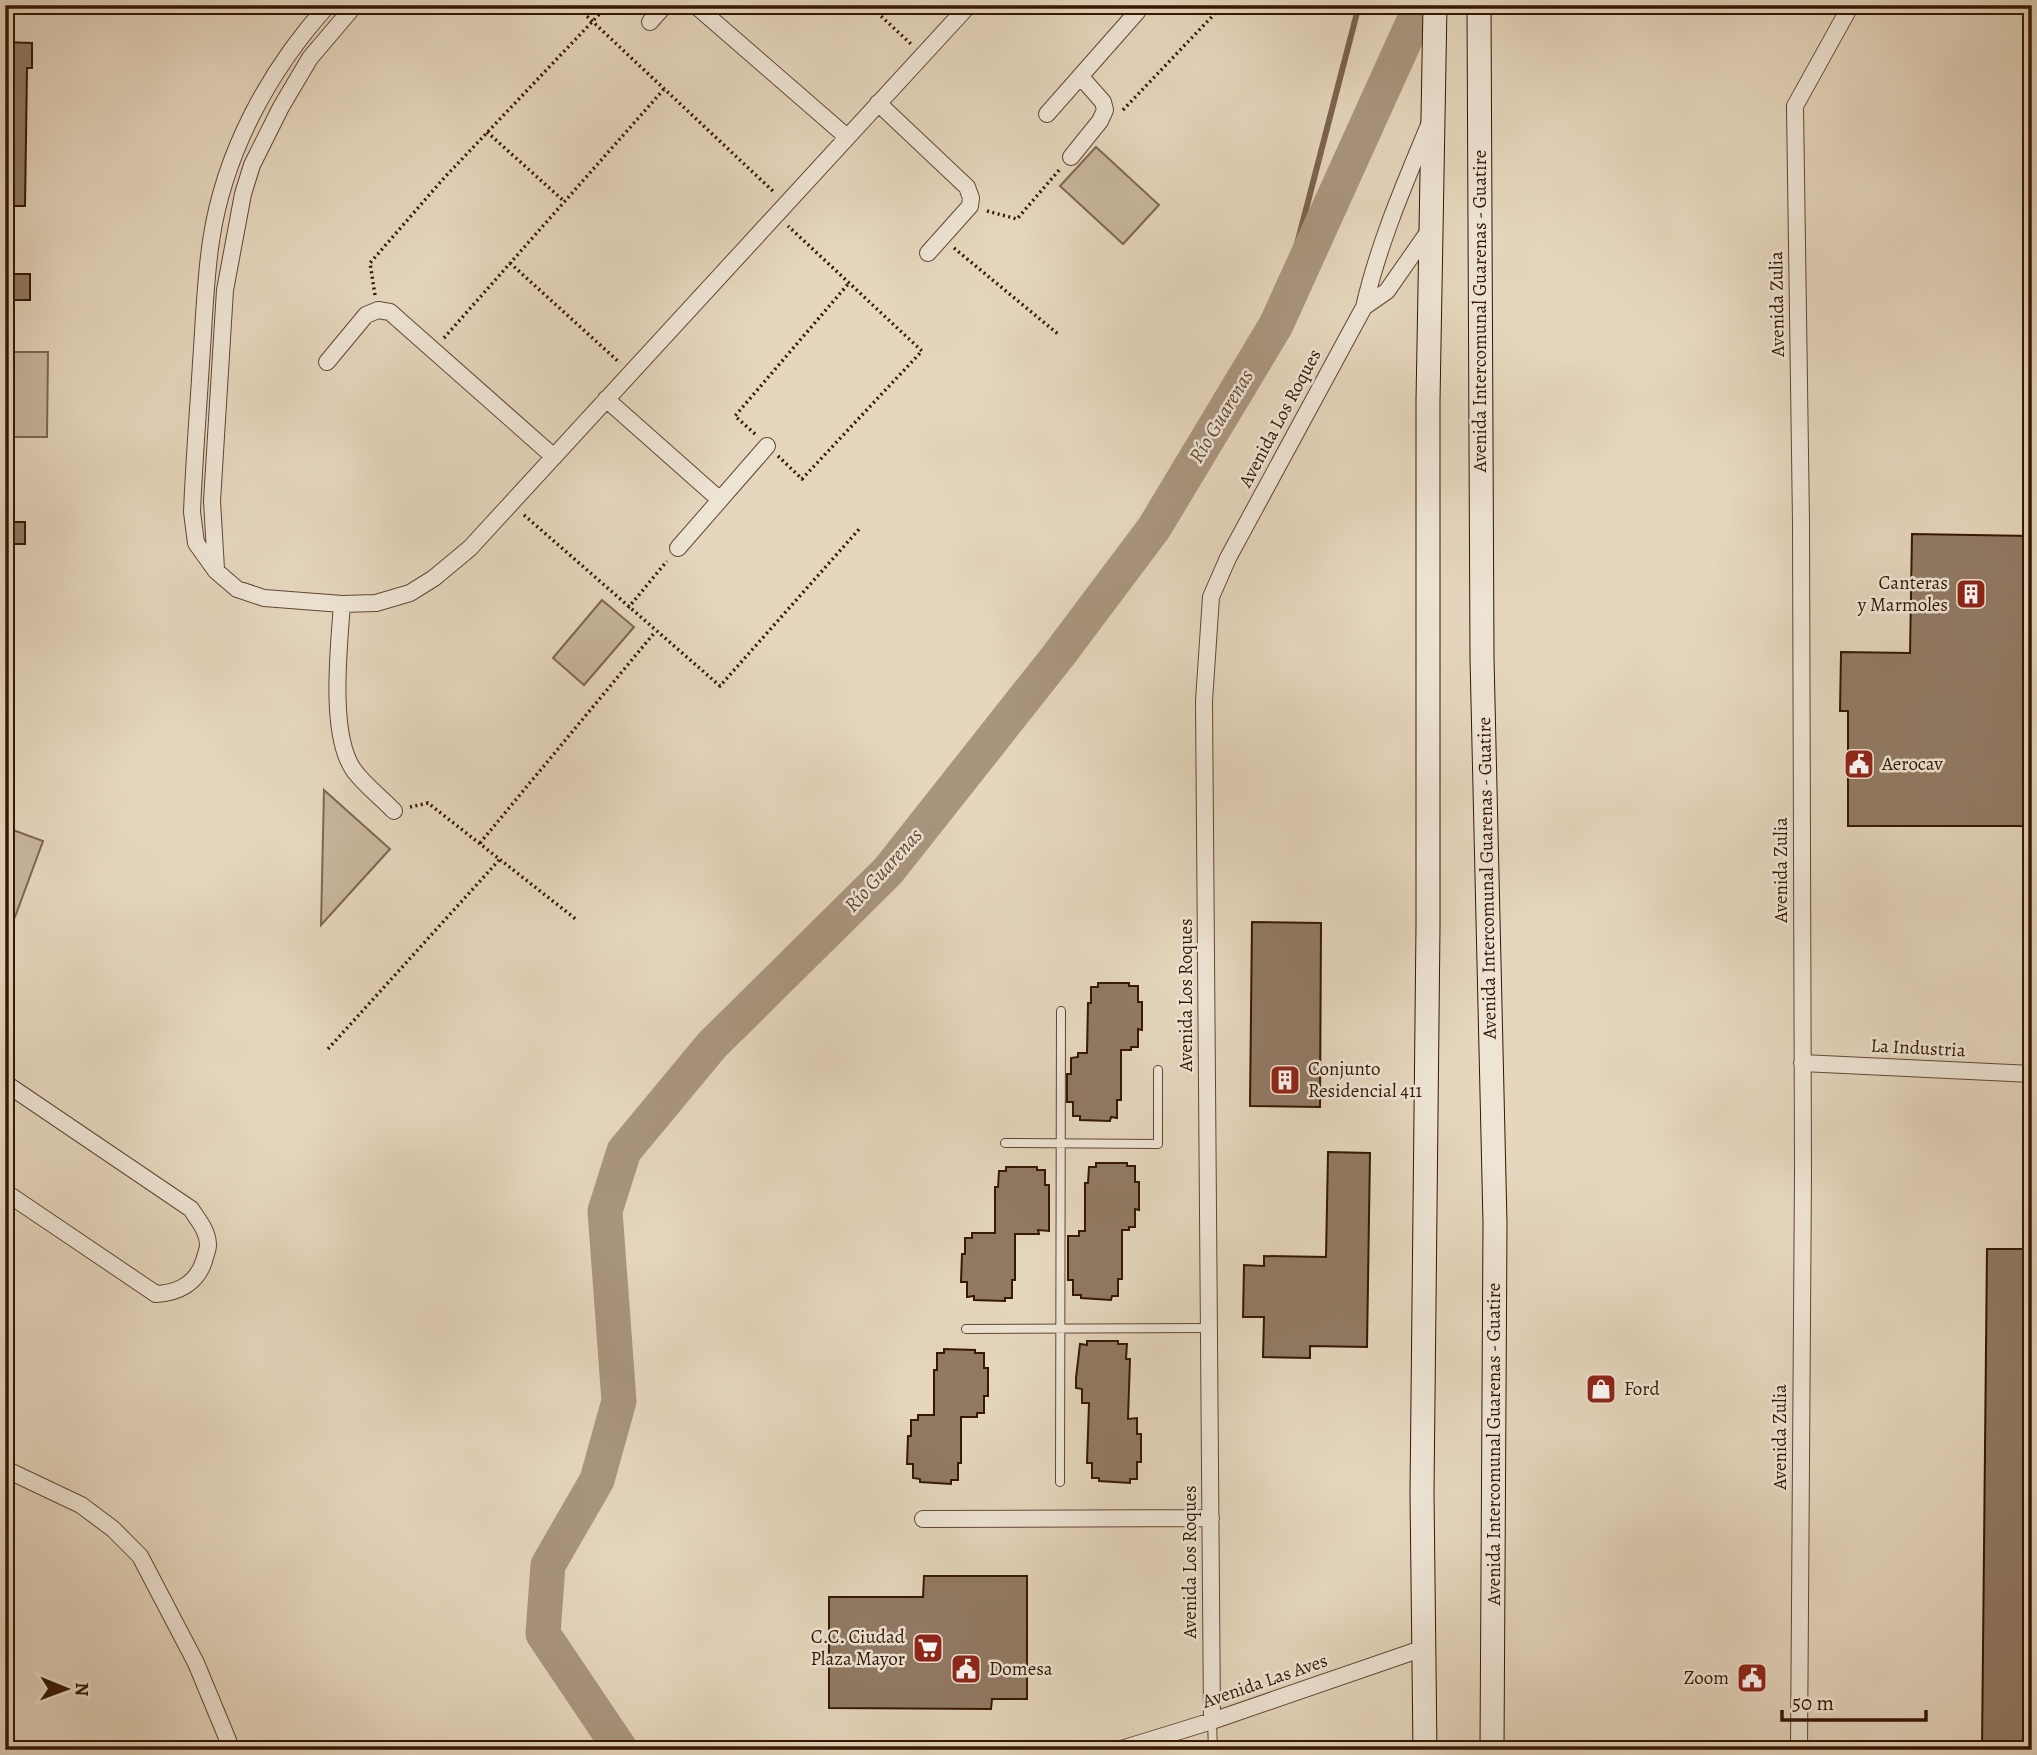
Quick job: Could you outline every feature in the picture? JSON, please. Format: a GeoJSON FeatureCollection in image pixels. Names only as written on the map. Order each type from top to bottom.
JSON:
{"type":"FeatureCollection","features":[{"type":"Feature","properties":{"kind":"main road"},"geometry":{"type":"LineString","coordinates":[[1425,1750],[1422,1493],[1431,228],[1436,5]]}},
{"type":"Feature","properties":{"kind":"main road","name":"Avenida Intercomunal Guarenas - Guatire"},"geometry":{"type":"LineString","coordinates":[[1479,5],[1482,659],[1495,1223],[1492,1750]]}},
{"type":"Feature","properties":{"kind":"street"},"geometry":{"type":"LineString","coordinates":[[328,5],[300,36],[259,102],[236,151],[211,238],[205,289],[192,512],[196,542],[216,571],[237,589],[264,598],[342,604],[376,603],[410,593],[434,578],[470,548],[969,5]]}},
{"type":"Feature","properties":{"kind":"street"},"geometry":{"type":"LineString","coordinates":[[216,571],[212,501],[225,290],[243,194],[252,165],[281,107],[310,58],[355,5]]}},
{"type":"Feature","properties":{"kind":"street"},"geometry":{"type":"LineString","coordinates":[[649,22],[665,5]]}},
{"type":"Feature","properties":{"kind":"street"},"geometry":{"type":"LineString","coordinates":[[695,5],[846,137]]}},
{"type":"Feature","properties":{"kind":"street"},"geometry":{"type":"LineString","coordinates":[[1047,114],[1138,12],[1139,5]]}},
{"type":"Feature","properties":{"kind":"street","name":"Avenida Zulia"},"geometry":{"type":"LineString","coordinates":[[1799,1750],[1801,522],[1795,106],[1851,5]]}},
{"type":"Feature","properties":{"kind":"street"},"geometry":{"type":"LineString","coordinates":[[1071,157],[1100,121],[1105,110],[1103,102],[1081,77]]}},
{"type":"Feature","properties":{"kind":"street"},"geometry":{"type":"LineString","coordinates":[[878,103],[967,187],[971,198],[970,206],[928,253]]}},
{"type":"Feature","properties":{"kind":"street","name":"Avenida Los Roques"},"geometry":{"type":"LineString","coordinates":[[1212,1721],[1204,701],[1211,597],[1228,558],[1364,307],[1374,265],[1391,215],[1433,116]]}},
{"type":"Feature","properties":{"kind":"street","name":"Avenida Los Roques"},"geometry":{"type":"LineString","coordinates":[[1364,307],[1387,291],[1431,228]]}},
{"type":"Feature","properties":{"kind":"street"},"geometry":{"type":"LineString","coordinates":[[327,362],[366,315],[378,310],[390,312],[554,457]]}},
{"type":"Feature","properties":{"kind":"street"},"geometry":{"type":"LineString","coordinates":[[606,399],[720,500]]}},
{"type":"Feature","properties":{"kind":"street"},"geometry":{"type":"LineString","coordinates":[[678,548],[767,446]]}},
{"type":"Feature","properties":{"kind":"street"},"geometry":{"type":"LineString","coordinates":[[342,604],[338,677],[344,752],[354,770],[394,811]]}},
{"type":"Feature","properties":{"kind":"street","name":"La Industria"},"geometry":{"type":"LineString","coordinates":[[1802,1063],[2032,1074]]}},
{"type":"Feature","properties":{"kind":"street"},"geometry":{"type":"LineString","coordinates":[[5,1083],[191,1209],[204,1228],[208,1245],[201,1270],[186,1286],[171,1293],[156,1294],[5,1192]]}},
{"type":"Feature","properties":{"kind":"street"},"geometry":{"type":"LineString","coordinates":[[5,1469],[80,1504],[113,1529],[140,1556],[196,1663],[232,1750]]}},
{"type":"Feature","properties":{"kind":"street"},"geometry":{"type":"LineString","coordinates":[[923,1519],[1211,1518]]}},
{"type":"Feature","properties":{"kind":"street","name":"Avenida Las Aves"},"geometry":{"type":"LineString","coordinates":[[1118,1750],[1212,1721],[1424,1648]]}},
{"type":"Feature","properties":{"kind":"lane"},"geometry":{"type":"LineString","coordinates":[[1060,1482],[1061,1011]]}},
{"type":"Feature","properties":{"kind":"lane"},"geometry":{"type":"LineString","coordinates":[[1004,1143],[1158,1144],[1158,1070]]}},
{"type":"Feature","properties":{"kind":"lane"},"geometry":{"type":"LineString","coordinates":[[966,1329],[1209,1328]]}},
{"type":"Feature","properties":{"kind":"lane"},"geometry":{"type":"LineString","coordinates":[[1212,1721],[1213,1750]]}},
{"type":"Feature","properties":{"kind":"path"},"geometry":{"type":"LineString","coordinates":[[575,5],[664,89],[849,283],[922,351],[802,478],[736,416],[849,283]]}},
{"type":"Feature","properties":{"kind":"path"},"geometry":{"type":"LineString","coordinates":[[378,310],[370,263],[444,178],[608,5]]}},
{"type":"Feature","properties":{"kind":"path"},"geometry":{"type":"LineString","coordinates":[[869,5],[923,55]]}},
{"type":"Feature","properties":{"kind":"path"},"geometry":{"type":"LineString","coordinates":[[1105,110],[1122,110],[1223,5]]}},
{"type":"Feature","properties":{"kind":"path"},"geometry":{"type":"LineString","coordinates":[[433,350],[664,89]]}},
{"type":"Feature","properties":{"kind":"path"},"geometry":{"type":"LineString","coordinates":[[487,132],[565,202]]}},
{"type":"Feature","properties":{"kind":"path"},"geometry":{"type":"LineString","coordinates":[[970,206],[1017,219],[1071,157]]}},
{"type":"Feature","properties":{"kind":"path"},"geometry":{"type":"LineString","coordinates":[[942,237],[1058,334]]}},
{"type":"Feature","properties":{"kind":"path"},"geometry":{"type":"LineString","coordinates":[[510,263],[631,372]]}},
{"type":"Feature","properties":{"kind":"path"},"geometry":{"type":"LineString","coordinates":[[511,503],[655,632],[720,686],[861,527]]}},
{"type":"Feature","properties":{"kind":"path"},"geometry":{"type":"LineString","coordinates":[[628,608],[678,548]]}},
{"type":"Feature","properties":{"kind":"path"},"geometry":{"type":"LineString","coordinates":[[480,843],[655,632]]}},
{"type":"Feature","properties":{"kind":"path"},"geometry":{"type":"LineString","coordinates":[[394,811],[428,803],[577,920]]}},
{"type":"Feature","properties":{"kind":"path"},"geometry":{"type":"LineString","coordinates":[[328,1049],[500,859]]}},
{"type":"Feature","properties":{"kind":"shaded area"},"geometry":{"type":"Polygon","coordinates":[[[1096,147],[1159,205],[1123,244],[1060,186],[1096,147]]]}},
{"type":"Feature","properties":{"kind":"shaded area"},"geometry":{"type":"Polygon","coordinates":[[[5,352],[48,352],[47,437],[5,437],[5,352]]]}},
{"type":"Feature","properties":{"kind":"shaded area"},"geometry":{"type":"Polygon","coordinates":[[[602,600],[634,627],[584,685],[553,658],[602,600]]]}},
{"type":"Feature","properties":{"kind":"shaded area"},"geometry":{"type":"Polygon","coordinates":[[[324,790],[390,849],[321,925],[324,790]]]}},
{"type":"Feature","properties":{"kind":"shaded area"},"geometry":{"type":"Polygon","coordinates":[[[5,827],[43,841],[15,917],[5,913],[5,827]]]}},
{"type":"Feature","properties":{"kind":"building"},"geometry":{"type":"Polygon","coordinates":[[[5,42],[32,43],[32,68],[27,68],[25,206],[5,206],[5,42]]]}},
{"type":"Feature","properties":{"kind":"building"},"geometry":{"type":"Polygon","coordinates":[[[5,274],[30,274],[30,300],[5,300],[5,274]]]}},
{"type":"Feature","properties":{"kind":"building"},"geometry":{"type":"Polygon","coordinates":[[[5,522],[25,522],[25,544],[5,544],[5,522]]]}},
{"type":"Feature","properties":{"kind":"building"},"geometry":{"type":"Polygon","coordinates":[[[1912,534],[2032,536],[2032,826],[1848,826],[1848,711],[1840,711],[1841,652],[1910,653],[1912,534]]]}},
{"type":"Feature","properties":{"kind":"building"},"geometry":{"type":"Polygon","coordinates":[[[1252,922],[1321,923],[1320,1107],[1250,1106],[1252,922]]]}},
{"type":"Feature","properties":{"kind":"building"},"geometry":{"type":"Polygon","coordinates":[[[1098,983],[1129,983],[1129,986],[1138,986],[1138,1002],[1142,1002],[1142,1030],[1138,1029],[1138,1047],[1121,1050],[1121,1100],[1117,1100],[1117,1118],[1111,1117],[1110,1121],[1080,1120],[1080,1116],[1073,1116],[1073,1102],[1067,1102],[1067,1074],[1071,1074],[1071,1058],[1078,1057],[1078,1053],[1087,1053],[1088,1003],[1091,1003],[1091,987],[1098,987],[1098,983]]]}},
{"type":"Feature","properties":{"kind":"building"},"geometry":{"type":"Polygon","coordinates":[[[1328,1152],[1370,1153],[1367,1347],[1310,1346],[1310,1358],[1263,1357],[1264,1317],[1243,1317],[1244,1265],[1264,1266],[1264,1256],[1326,1257],[1328,1152]]]}},
{"type":"Feature","properties":{"kind":"building"},"geometry":{"type":"Polygon","coordinates":[[[1096,1163],[1127,1163],[1127,1166],[1135,1166],[1135,1182],[1139,1182],[1139,1210],[1135,1209],[1135,1227],[1122,1230],[1122,1279],[1118,1279],[1118,1296],[1112,1296],[1111,1300],[1073,1295],[1073,1280],[1068,1280],[1068,1236],[1079,1236],[1079,1231],[1085,1231],[1085,1183],[1088,1183],[1089,1167],[1096,1167],[1096,1163]]]}},
{"type":"Feature","properties":{"kind":"building"},"geometry":{"type":"Polygon","coordinates":[[[1006,1167],[1037,1167],[1037,1170],[1045,1170],[1045,1185],[1049,1185],[1049,1231],[1038,1230],[1039,1234],[1015,1234],[1015,1280],[1012,1280],[1012,1298],[1005,1298],[1005,1301],[974,1300],[974,1296],[967,1297],[967,1282],[961,1282],[965,1238],[972,1238],[972,1233],[995,1233],[995,1187],[998,1187],[999,1171],[1006,1171],[1006,1167]]]}},
{"type":"Feature","properties":{"kind":"building"},"geometry":{"type":"Polygon","coordinates":[[[1987,1249],[2032,1249],[2032,1750],[1982,1750],[1987,1249]]]}},
{"type":"Feature","properties":{"kind":"building"},"geometry":{"type":"Polygon","coordinates":[[[1087,1341],[1118,1341],[1118,1344],[1127,1344],[1126,1359],[1130,1359],[1128,1419],[1137,1418],[1137,1434],[1141,1434],[1141,1462],[1137,1462],[1137,1479],[1130,1479],[1130,1483],[1092,1478],[1092,1463],[1087,1463],[1089,1403],[1082,1403],[1082,1389],[1076,1388],[1076,1378],[1080,1344],[1087,1345],[1087,1341]]]}},
{"type":"Feature","properties":{"kind":"building"},"geometry":{"type":"Polygon","coordinates":[[[944,1349],[984,1353],[984,1368],[988,1368],[988,1396],[984,1396],[984,1413],[977,1413],[977,1417],[961,1417],[961,1463],[958,1463],[958,1480],[951,1480],[951,1484],[920,1482],[920,1479],[913,1478],[913,1464],[907,1464],[911,1420],[918,1420],[918,1415],[934,1415],[934,1370],[937,1370],[937,1353],[944,1353],[944,1349]]]}},
{"type":"Feature","properties":{"kind":"building","name":"C.C. Ciudad Plaza Mayor"},"geometry":{"type":"Polygon","coordinates":[[[924,1576],[1027,1576],[1027,1699],[992,1699],[991,1709],[829,1708],[829,1597],[923,1597],[924,1576]]]}},
{"type":"Feature","properties":{"kind":"waterway"},"geometry":{"type":"LineString","coordinates":[[1276,325],[1359,5]]}},
{"type":"Feature","properties":{"kind":"waterway","name":"Río Guarenas"},"geometry":{"type":"LineString","coordinates":[[621,1750],[543,1634],[548,1565],[597,1480],[619,1401],[605,1211],[624,1151],[712,1045],[888,871],[1058,656],[1154,528],[1276,325],[1421,5]]}},
{"type":"Feature","properties":{"kind":"place","name":"Canteras y Marmoles"},"geometry":{"type":"Point","coordinates":[1971,594]}},
{"type":"Feature","properties":{"kind":"place","name":"Aerocav"},"geometry":{"type":"Point","coordinates":[1859,764]}},
{"type":"Feature","properties":{"kind":"place","name":"Conjunto Residencial 411"},"geometry":{"type":"Point","coordinates":[1285,1080]}},
{"type":"Feature","properties":{"kind":"place","name":"Ford"},"geometry":{"type":"Point","coordinates":[1601,1389]}},
{"type":"Feature","properties":{"kind":"place","name":"C.C. Ciudad Plaza Mayor"},"geometry":{"type":"Point","coordinates":[928,1648]}},
{"type":"Feature","properties":{"kind":"place","name":"Domesa"},"geometry":{"type":"Point","coordinates":[966,1669]}},
{"type":"Feature","properties":{"kind":"place","name":"Zoom"},"geometry":{"type":"Point","coordinates":[1752,1678]}}]}
